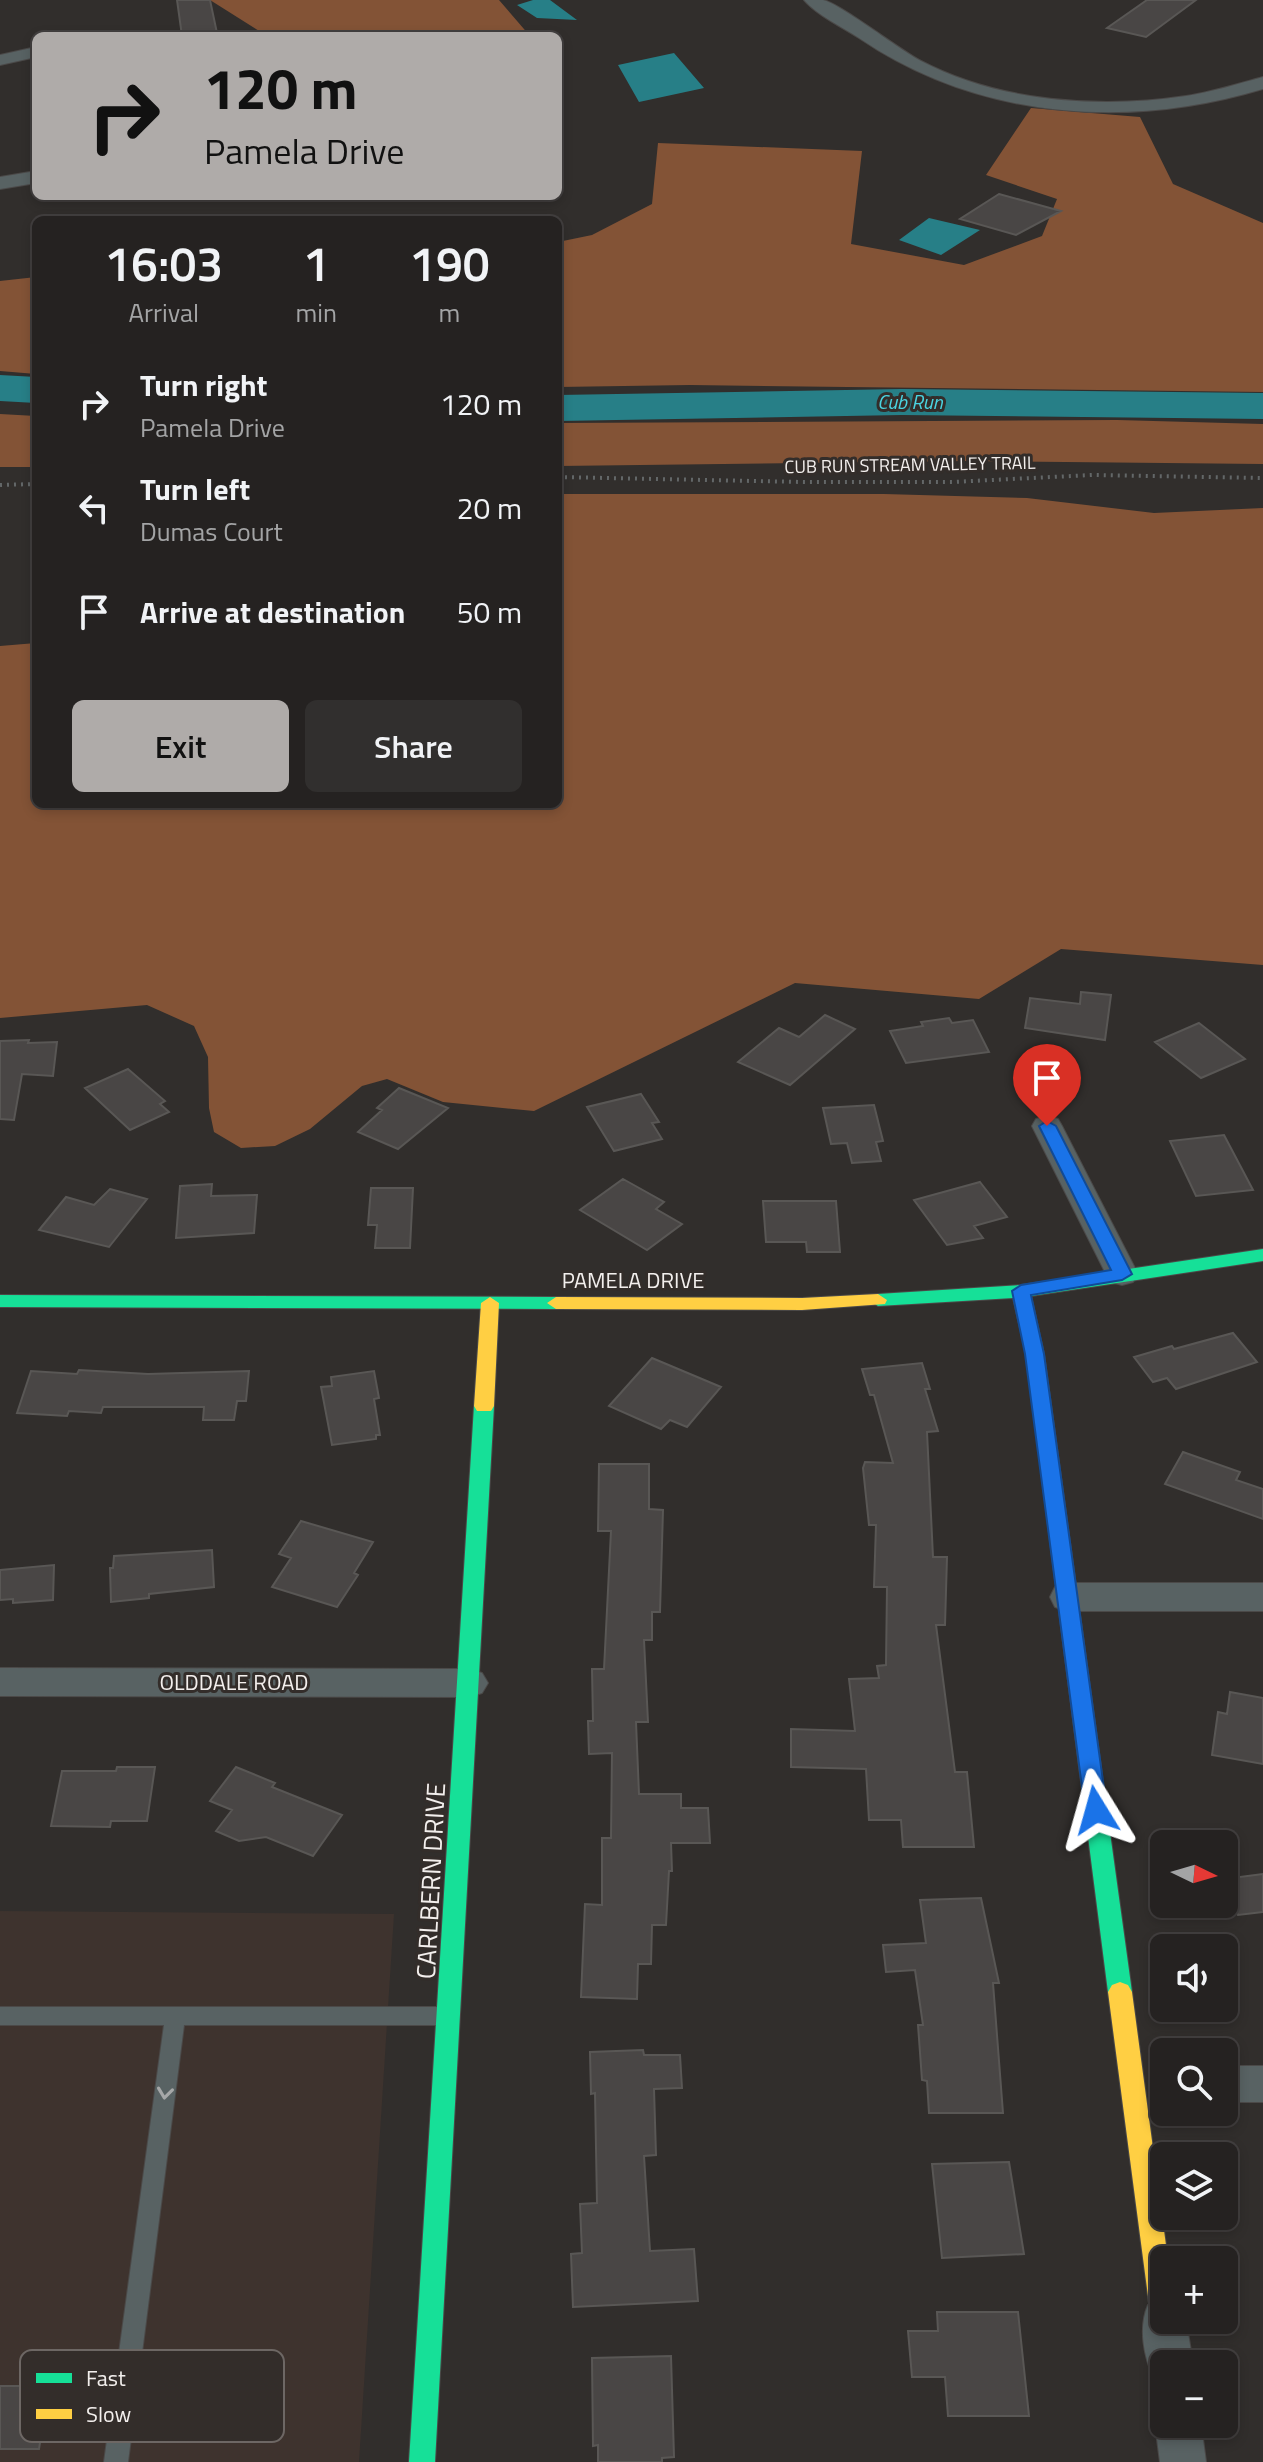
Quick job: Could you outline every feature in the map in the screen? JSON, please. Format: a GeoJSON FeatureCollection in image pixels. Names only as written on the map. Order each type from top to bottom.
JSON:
{"type":"FeatureCollection","features":[{"type":"Feature","properties":{"kind":"street"},"geometry":{"type":"LineString","coordinates":[[813,0],[921,68],[963,85],[1010,96],[1092,105],[1149,105],[1213,97],[1263,83]]}},
{"type":"Feature","properties":{"kind":"street"},"geometry":{"type":"LineString","coordinates":[[0,60],[32,53]]}},
{"type":"Feature","properties":{"kind":"street"},"geometry":{"type":"LineString","coordinates":[[0,183],[32,178]]}},
{"type":"Feature","properties":{"kind":"street"},"geometry":{"type":"LineString","coordinates":[[1047,1126],[1122,1274]]}},
{"type":"Feature","properties":{"kind":"street","name":"PAMELA DRIVE"},"geometry":{"type":"LineString","coordinates":[[0,1301],[802,1304],[1021,1291],[1263,1255]]}},
{"type":"Feature","properties":{"kind":"street"},"geometry":{"type":"LineString","coordinates":[[1021,1291],[1035,1354],[1068,1597],[1148,2084],[1159,2246]]}},
{"type":"Feature","properties":{"kind":"street","name":"CARLBERN DRIVE"},"geometry":{"type":"LineString","coordinates":[[422,2462],[490,1303]]}},
{"type":"Feature","properties":{"kind":"street"},"geometry":{"type":"LineString","coordinates":[[1068,1597],[1263,1597]]}},
{"type":"Feature","properties":{"kind":"street","name":"OLDDALE ROAD"},"geometry":{"type":"LineString","coordinates":[[0,1682],[469,1683]]}},
{"type":"Feature","properties":{"kind":"street"},"geometry":{"type":"LineString","coordinates":[[1238,2084],[1263,2084]]}},
{"type":"Feature","properties":{"kind":"street"},"geometry":{"type":"LineString","coordinates":[[1180,2438],[1183,2462]]}},
{"type":"Feature","properties":{"kind":"lane"},"geometry":{"type":"LineString","coordinates":[[0,2016],[449,2016]]}},
{"type":"Feature","properties":{"kind":"lane"},"geometry":{"type":"LineString","coordinates":[[131,2350],[175,2016]]}},
{"type":"Feature","properties":{"kind":"lane"},"geometry":{"type":"LineString","coordinates":[[116,2462],[119,2442]]}},
{"type":"Feature","properties":{"kind":"path","name":"CUB RUN STREAM VALLEY TRAIL"},"geometry":{"type":"LineString","coordinates":[[562,477],[804,482],[952,482],[1092,475],[1263,478]]}},
{"type":"Feature","properties":{"kind":"path"},"geometry":{"type":"LineString","coordinates":[[0,485],[32,484]]}},
{"type":"Feature","properties":{"kind":"shaded area"},"geometry":{"type":"Polygon","coordinates":[[[210,0],[499,0],[527,32],[261,32],[210,0]]]}},
{"type":"Feature","properties":{"kind":"shaded area"},"geometry":{"type":"Polygon","coordinates":[[[1031,108],[1140,117],[1173,184],[1263,223],[1263,392],[690,385],[562,387],[562,241],[592,235],[652,204],[658,143],[862,151],[851,244],[964,265],[1042,236],[1057,199],[986,175],[1031,108]]]}},
{"type":"Feature","properties":{"kind":"shaded area"},"geometry":{"type":"Polygon","coordinates":[[[32,277],[32,374],[0,371],[0,281],[32,277]]]}},
{"type":"Feature","properties":{"kind":"shaded area"},"geometry":{"type":"Polygon","coordinates":[[[0,414],[32,416],[32,467],[0,467],[0,414]]]}},
{"type":"Feature","properties":{"kind":"shaded area"},"geometry":{"type":"Polygon","coordinates":[[[1117,420],[1263,424],[1263,464],[969,461],[562,466],[562,423],[1117,420]]]}},
{"type":"Feature","properties":{"kind":"shaded area"},"geometry":{"type":"Polygon","coordinates":[[[562,494],[884,494],[1027,498],[1154,513],[1263,508],[1263,965],[1061,949],[979,999],[795,983],[534,1111],[443,1102],[387,1079],[362,1086],[310,1129],[275,1146],[241,1148],[214,1132],[209,1108],[208,1057],[194,1026],[147,1005],[0,1018],[0,646],[32,643],[32,808],[562,808],[562,494]]]}},
{"type":"Feature","properties":{"kind":"shaded area"},"geometry":{"type":"Polygon","coordinates":[[[0,1911],[394,1914],[359,2462],[0,2462],[0,1911]]]}},
{"type":"Feature","properties":{"kind":"water"},"geometry":{"type":"Polygon","coordinates":[[[533,0],[550,0],[577,20],[537,18],[517,5],[533,0]]]}},
{"type":"Feature","properties":{"kind":"water"},"geometry":{"type":"Polygon","coordinates":[[[674,53],[704,88],[639,102],[618,65],[674,53]]]}},
{"type":"Feature","properties":{"kind":"water"},"geometry":{"type":"Polygon","coordinates":[[[929,218],[980,230],[941,255],[899,240],[929,218]]]}},
{"type":"Feature","properties":{"kind":"building"},"geometry":{"type":"Polygon","coordinates":[[[177,0],[210,0],[217,32],[181,32],[177,0]]]}},
{"type":"Feature","properties":{"kind":"building"},"geometry":{"type":"Polygon","coordinates":[[[1147,0],[1196,0],[1146,37],[1107,28],[1147,0]]]}},
{"type":"Feature","properties":{"kind":"building"},"geometry":{"type":"Polygon","coordinates":[[[999,194],[1061,211],[1016,235],[960,219],[999,194]]]}},
{"type":"Feature","properties":{"kind":"building"},"geometry":{"type":"Polygon","coordinates":[[[1081,992],[1111,995],[1105,1040],[1025,1028],[1030,998],[1080,1004],[1081,992]]]}},
{"type":"Feature","properties":{"kind":"building"},"geometry":{"type":"Polygon","coordinates":[[[825,1015],[855,1029],[790,1085],[738,1062],[779,1028],[799,1037],[825,1015]]]}},
{"type":"Feature","properties":{"kind":"building"},"geometry":{"type":"Polygon","coordinates":[[[949,1018],[952,1023],[973,1020],[989,1052],[906,1063],[890,1031],[949,1018]]]}},
{"type":"Feature","properties":{"kind":"building"},"geometry":{"type":"Polygon","coordinates":[[[1199,1023],[1245,1059],[1201,1078],[1155,1042],[1199,1023]]]}},
{"type":"Feature","properties":{"kind":"building"},"geometry":{"type":"Polygon","coordinates":[[[29,1040],[28,1043],[57,1042],[53,1076],[22,1074],[14,1120],[0,1119],[0,1041],[29,1040]]]}},
{"type":"Feature","properties":{"kind":"building"},"geometry":{"type":"Polygon","coordinates":[[[128,1069],[165,1101],[160,1104],[169,1112],[130,1130],[85,1088],[128,1069]]]}},
{"type":"Feature","properties":{"kind":"building"},"geometry":{"type":"Polygon","coordinates":[[[399,1088],[448,1108],[398,1149],[358,1132],[382,1110],[377,1108],[399,1088]]]}},
{"type":"Feature","properties":{"kind":"building"},"geometry":{"type":"Polygon","coordinates":[[[641,1094],[659,1122],[652,1123],[662,1139],[614,1151],[587,1107],[641,1094]]]}},
{"type":"Feature","properties":{"kind":"building"},"geometry":{"type":"Polygon","coordinates":[[[874,1105],[883,1141],[876,1142],[881,1161],[852,1163],[847,1143],[831,1144],[823,1108],[874,1105]]]}},
{"type":"Feature","properties":{"kind":"building"},"geometry":{"type":"Polygon","coordinates":[[[1224,1135],[1253,1190],[1196,1196],[1170,1141],[1224,1135]]]}},
{"type":"Feature","properties":{"kind":"building"},"geometry":{"type":"Polygon","coordinates":[[[623,1179],[664,1202],[656,1209],[682,1224],[647,1250],[580,1210],[623,1179]]]}},
{"type":"Feature","properties":{"kind":"building"},"geometry":{"type":"Polygon","coordinates":[[[980,1182],[1007,1217],[974,1226],[983,1238],[947,1245],[914,1200],[980,1182]]]}},
{"type":"Feature","properties":{"kind":"building"},"geometry":{"type":"Polygon","coordinates":[[[212,1184],[211,1196],[257,1195],[254,1233],[176,1238],[180,1186],[212,1184]]]}},
{"type":"Feature","properties":{"kind":"building"},"geometry":{"type":"Polygon","coordinates":[[[371,1188],[413,1188],[410,1248],[375,1248],[377,1225],[368,1225],[371,1188]]]}},
{"type":"Feature","properties":{"kind":"building"},"geometry":{"type":"Polygon","coordinates":[[[110,1189],[147,1199],[109,1247],[39,1230],[66,1197],[94,1205],[110,1189]]]}},
{"type":"Feature","properties":{"kind":"building"},"geometry":{"type":"Polygon","coordinates":[[[763,1201],[836,1201],[840,1252],[807,1252],[806,1242],[766,1242],[763,1201]]]}},
{"type":"Feature","properties":{"kind":"building"},"geometry":{"type":"Polygon","coordinates":[[[1233,1333],[1257,1362],[1176,1389],[1167,1378],[1153,1382],[1134,1357],[1172,1346],[1174,1349],[1233,1333]]]}},
{"type":"Feature","properties":{"kind":"building"},"geometry":{"type":"Polygon","coordinates":[[[652,1358],[721,1387],[687,1427],[670,1420],[661,1429],[609,1406],[652,1358]]]}},
{"type":"Feature","properties":{"kind":"building"},"geometry":{"type":"Polygon","coordinates":[[[922,1363],[930,1389],[925,1389],[938,1431],[927,1432],[933,1557],[947,1557],[945,1625],[936,1625],[955,1772],[967,1772],[974,1847],[903,1847],[901,1820],[869,1820],[866,1769],[791,1767],[791,1729],[855,1731],[849,1679],[879,1678],[877,1666],[886,1665],[887,1587],[874,1587],[876,1525],[869,1525],[863,1468],[865,1462],[893,1463],[874,1395],[870,1395],[862,1369],[922,1363]]]}},
{"type":"Feature","properties":{"kind":"building"},"geometry":{"type":"Polygon","coordinates":[[[79,1370],[148,1374],[249,1371],[246,1401],[237,1401],[234,1420],[203,1420],[204,1407],[103,1407],[101,1413],[69,1411],[67,1416],[17,1413],[31,1371],[77,1374],[79,1370]]]}},
{"type":"Feature","properties":{"kind":"building"},"geometry":{"type":"Polygon","coordinates":[[[374,1371],[379,1398],[374,1399],[380,1435],[376,1435],[376,1439],[332,1445],[321,1387],[332,1386],[331,1377],[374,1371]]]}},
{"type":"Feature","properties":{"kind":"building"},"geometry":{"type":"Polygon","coordinates":[[[1183,1452],[1240,1472],[1236,1480],[1263,1489],[1263,1519],[1165,1484],[1183,1452]]]}},
{"type":"Feature","properties":{"kind":"building"},"geometry":{"type":"Polygon","coordinates":[[[599,1464],[649,1464],[649,1509],[663,1510],[660,1612],[652,1612],[652,1640],[644,1640],[648,1722],[636,1722],[639,1794],[681,1794],[681,1808],[708,1808],[710,1843],[671,1843],[672,1871],[669,1871],[666,1925],[652,1925],[651,1964],[638,1964],[637,1999],[581,1997],[585,1904],[602,1905],[602,1838],[611,1838],[612,1753],[589,1754],[588,1721],[593,1721],[592,1669],[604,1669],[611,1531],[598,1531],[599,1464]]]}},
{"type":"Feature","properties":{"kind":"building"},"geometry":{"type":"Polygon","coordinates":[[[301,1521],[373,1542],[354,1573],[358,1575],[337,1607],[272,1587],[291,1558],[279,1554],[301,1521]]]}},
{"type":"Feature","properties":{"kind":"building"},"geometry":{"type":"Polygon","coordinates":[[[212,1550],[214,1587],[149,1594],[149,1598],[111,1602],[110,1568],[113,1568],[114,1556],[212,1550]]]}},
{"type":"Feature","properties":{"kind":"building"},"geometry":{"type":"Polygon","coordinates":[[[54,1565],[53,1600],[13,1603],[13,1599],[0,1600],[0,1570],[54,1565]]]}},
{"type":"Feature","properties":{"kind":"building"},"geometry":{"type":"Polygon","coordinates":[[[1230,1692],[1263,1698],[1263,1764],[1212,1755],[1218,1712],[1227,1714],[1230,1692]]]}},
{"type":"Feature","properties":{"kind":"building"},"geometry":{"type":"Polygon","coordinates":[[[117,1767],[155,1767],[147,1821],[111,1821],[110,1827],[51,1826],[62,1771],[116,1771],[117,1767]]]}},
{"type":"Feature","properties":{"kind":"building"},"geometry":{"type":"Polygon","coordinates":[[[236,1767],[275,1783],[272,1787],[342,1815],[313,1856],[266,1837],[239,1841],[216,1831],[232,1810],[210,1801],[236,1767]]]}},
{"type":"Feature","properties":{"kind":"building"},"geometry":{"type":"Polygon","coordinates":[[[1263,1874],[1263,1912],[1238,1915],[1238,1877],[1263,1874]]]}},
{"type":"Feature","properties":{"kind":"building"},"geometry":{"type":"Polygon","coordinates":[[[981,1898],[999,1983],[993,1983],[1003,2113],[929,2113],[927,2081],[922,2080],[918,2025],[923,2025],[915,1970],[886,1972],[883,1945],[926,1943],[920,1900],[981,1898]]]}},
{"type":"Feature","properties":{"kind":"building"},"geometry":{"type":"Polygon","coordinates":[[[643,2050],[644,2055],[680,2055],[682,2088],[654,2089],[656,2155],[644,2156],[650,2251],[694,2249],[698,2301],[573,2307],[571,2254],[582,2253],[580,2204],[597,2203],[595,2093],[591,2094],[590,2052],[643,2050]]]}},
{"type":"Feature","properties":{"kind":"building"},"geometry":{"type":"Polygon","coordinates":[[[1009,2162],[1024,2254],[942,2258],[932,2164],[1009,2162]]]}},
{"type":"Feature","properties":{"kind":"building"},"geometry":{"type":"Polygon","coordinates":[[[937,2312],[1018,2312],[1029,2416],[948,2416],[945,2377],[912,2377],[908,2331],[938,2331],[937,2312]]]}},
{"type":"Feature","properties":{"kind":"building"},"geometry":{"type":"Polygon","coordinates":[[[671,2356],[674,2457],[662,2458],[662,2462],[598,2462],[598,2445],[593,2446],[592,2358],[671,2356]]]}},
{"type":"Feature","properties":{"kind":"building"},"geometry":{"type":"Polygon","coordinates":[[[0,2386],[20,2386],[20,2442],[40,2442],[39,2449],[0,2449],[0,2386]]]}},
{"type":"Feature","properties":{"kind":"waterway","name":"Cub Run"},"geometry":{"type":"LineString","coordinates":[[0,388],[32,390]]}},
{"type":"Feature","properties":{"kind":"waterway","name":"Cub Run"},"geometry":{"type":"LineString","coordinates":[[562,408],[902,402],[1263,406]]}},
{"type":"Feature","properties":{"kind":"traffic: fast"},"geometry":{"type":"LineString","coordinates":[[878,1300],[1021,1291],[1263,1255]]}},
{"type":"Feature","properties":{"kind":"traffic: fast"},"geometry":{"type":"LineString","coordinates":[[1021,1291],[1035,1354],[1120,1992]]}},
{"type":"Feature","properties":{"kind":"traffic: fast"},"geometry":{"type":"LineString","coordinates":[[0,1301],[556,1303]]}},
{"type":"Feature","properties":{"kind":"traffic: fast"},"geometry":{"type":"LineString","coordinates":[[422,2462],[484,1406]]}},
{"type":"Feature","properties":{"kind":"traffic: slow"},"geometry":{"type":"LineString","coordinates":[[556,1303],[802,1304],[878,1300]]}},
{"type":"Feature","properties":{"kind":"traffic: slow"},"geometry":{"type":"LineString","coordinates":[[484,1406],[490,1303]]}},
{"type":"Feature","properties":{"kind":"traffic: slow"},"geometry":{"type":"LineString","coordinates":[[1120,1992],[1154,2246]]}},
{"type":"Feature","properties":{"kind":"route"},"geometry":{"type":"LineString","coordinates":[[1047,1126],[1122,1274],[1021,1291],[1035,1354],[1096,1810]]}}]}
